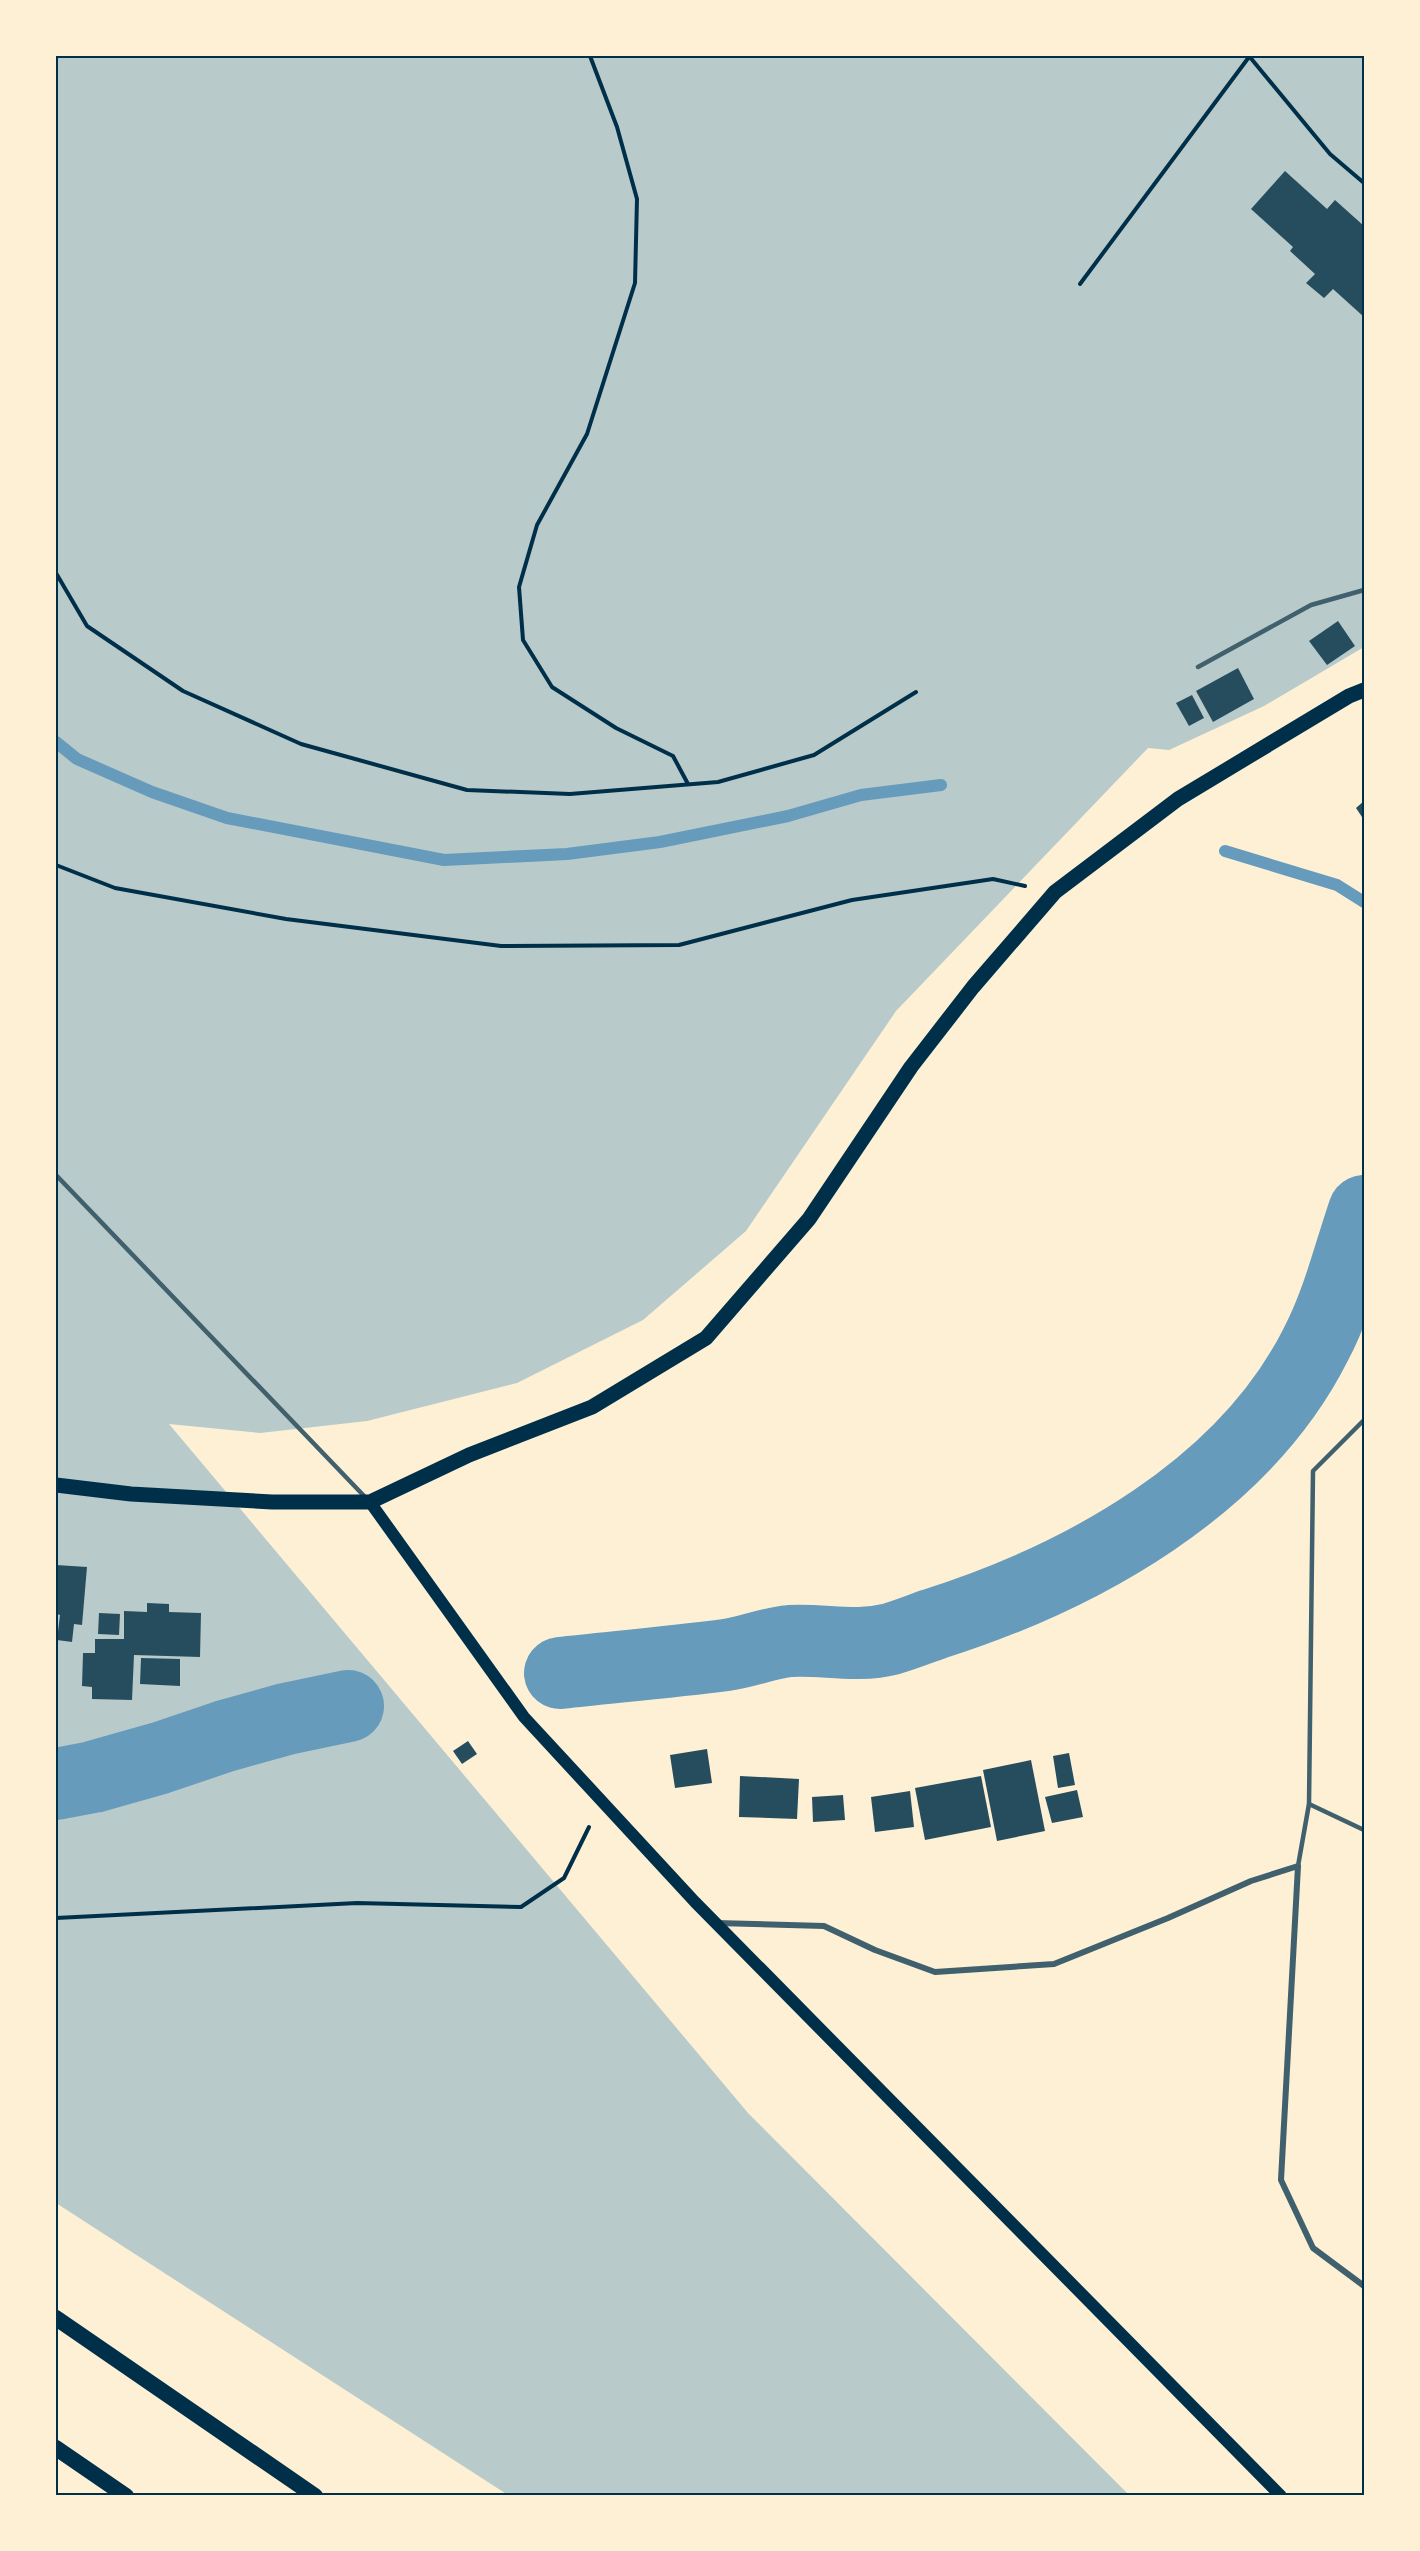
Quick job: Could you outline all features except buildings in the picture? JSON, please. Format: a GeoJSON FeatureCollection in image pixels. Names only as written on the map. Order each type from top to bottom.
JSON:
{"type":"FeatureCollection","features":[{"type":"Feature","properties":{"kind":"highway"},"geometry":{"type":"LineString","coordinates":[[56,2318],[315,2496]]}},
{"type":"Feature","properties":{"kind":"highway"},"geometry":{"type":"LineString","coordinates":[[56,2448],[126,2496]]}},
{"type":"Feature","properties":{"kind":"main road"},"geometry":{"type":"LineString","coordinates":[[56,1485],[131,1494],[261,1502],[370,1502],[470,1455],[592,1407],[706,1338],[809,1219],[911,1066],[973,987],[1055,892],[1178,799],[1349,696],[1365,690]]}},
{"type":"Feature","properties":{"kind":"main road"},"geometry":{"type":"LineString","coordinates":[[370,1502],[524,1717],[600,1802],[716,1923],[1281,2496]]}},
{"type":"Feature","properties":{"kind":"street"},"geometry":{"type":"LineString","coordinates":[[716,1923],[824,1926],[875,1950],[935,1971],[1054,1964],[1251,1881],[1298,1866],[1281,2180],[1312,2248],[1365,2286]]}},
{"type":"Feature","properties":{"kind":"lane"},"geometry":{"type":"LineString","coordinates":[[1198,667],[1311,605],[1365,590]]}},
{"type":"Feature","properties":{"kind":"lane"},"geometry":{"type":"LineString","coordinates":[[56,1175],[370,1502]]}},
{"type":"Feature","properties":{"kind":"lane"},"geometry":{"type":"LineString","coordinates":[[1298,1866],[1309,1804],[1313,1471],[1365,1420]]}},
{"type":"Feature","properties":{"kind":"lane"},"geometry":{"type":"LineString","coordinates":[[1309,1804],[1365,1830]]}},
{"type":"Feature","properties":{"kind":"path"},"geometry":{"type":"LineString","coordinates":[[538,56],[548,56]]}},
{"type":"Feature","properties":{"kind":"path"},"geometry":{"type":"LineString","coordinates":[[590,56],[617,127],[638,200],[635,283],[587,434],[537,525],[519,586],[523,640],[552,687],[616,728],[673,756],[688,784]]}},
{"type":"Feature","properties":{"kind":"path"},"geometry":{"type":"LineString","coordinates":[[1080,284],[1249,56],[1330,154],[1365,183]]}},
{"type":"Feature","properties":{"kind":"path"},"geometry":{"type":"LineString","coordinates":[[56,573],[87,626],[183,691],[301,744],[467,790],[570,794],[718,782],[814,755],[916,692]]}},
{"type":"Feature","properties":{"kind":"path"},"geometry":{"type":"LineString","coordinates":[[56,865],[115,888],[137,893],[286,920],[501,946],[679,945],[852,900],[993,879],[1055,892]]}},
{"type":"Feature","properties":{"kind":"path"},"geometry":{"type":"LineString","coordinates":[[56,1918],[357,1903],[521,1907],[564,1878],[600,1802]]}},
{"type":"Feature","properties":{"kind":"shaded area"},"geometry":{"type":"Polygon","coordinates":[[[56,56],[1364,56],[1364,647],[1264,706],[1169,750],[1148,748],[896,1011],[746,1231],[643,1320],[517,1383],[367,1421],[260,1433],[169,1424],[748,2113],[1129,2495],[508,2495],[56,2203],[56,56]]]}},
{"type":"Feature","properties":{"kind":"waterway"},"geometry":{"type":"LineString","coordinates":[[56,742],[77,759],[152,792],[227,818],[444,860],[567,854],[660,842],[788,816],[861,795],[941,785]]}},
{"type":"Feature","properties":{"kind":"waterway"},"geometry":{"type":"LineString","coordinates":[[1225,851],[1337,885],[1364,902]]}},
{"type":"Feature","properties":{"kind":"waterway"},"geometry":{"type":"LineString","coordinates":[[560,1673],[726,1655],[790,1641],[878,1642],[990,1604],[1046,1581],[1101,1553],[1153,1520],[1203,1483],[1247,1442],[1285,1395],[1324,1328],[1364,1211]]}},
{"type":"Feature","properties":{"kind":"waterway"},"geometry":{"type":"LineString","coordinates":[[56,1784],[93,1777],[286,1719],[348,1706]]}}]}
